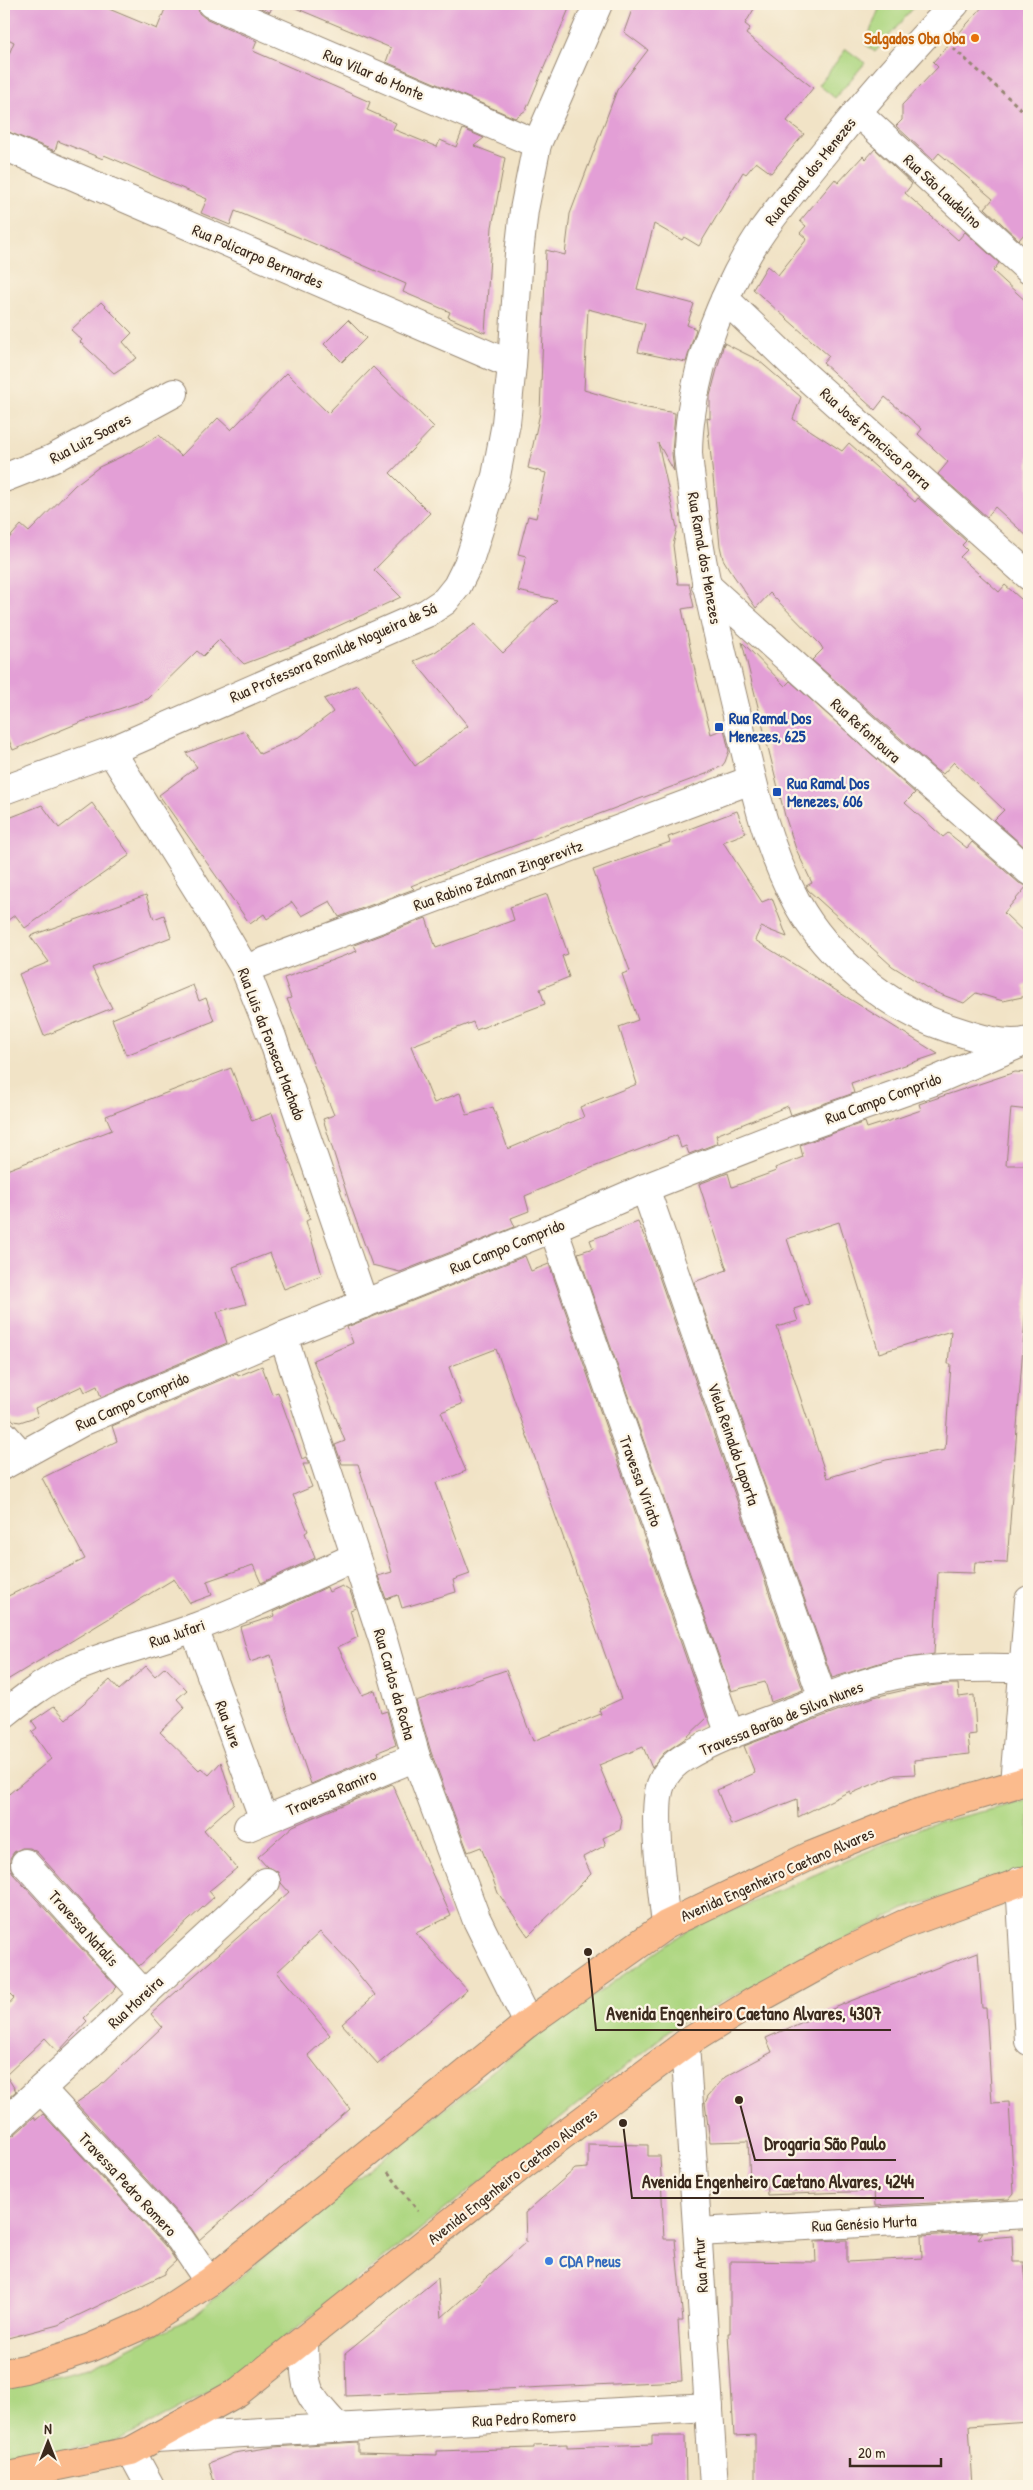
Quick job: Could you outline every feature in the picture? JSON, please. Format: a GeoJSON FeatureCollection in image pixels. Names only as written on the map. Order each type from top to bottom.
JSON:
{"type":"FeatureCollection","features":[{"type":"Feature","properties":{"kind":"main road","name":"Avenida Engenheiro Caetano Alvares"},"geometry":{"type":"LineString","coordinates":[[4,2373],[25,2369],[90,2348],[147,2323],[209,2282],[528,2023],[666,1925],[810,1856],[915,1814],[1022,1782]]}},
{"type":"Feature","properties":{"kind":"main road","name":"Avenida Engenheiro Caetano Alvares"},"geometry":{"type":"LineString","coordinates":[[4,2478],[131,2451],[238,2392],[520,2166],[685,2044],[753,2002],[838,1955],[904,1924],[1025,1880]]}},
{"type":"Feature","properties":{"kind":"street","name":"Rua Vilar do Monte"},"geometry":{"type":"LineString","coordinates":[[212,4],[537,144]]}},
{"type":"Feature","properties":{"kind":"street","name":"Rua Professora Romilde Nogueira de Sá"},"geometry":{"type":"LineString","coordinates":[[4,790],[110,751],[427,614],[445,601],[457,586],[468,564],[496,476],[506,423],[512,365],[518,254],[524,210],[537,144],[598,4]]}},
{"type":"Feature","properties":{"kind":"street","name":"Rua Ramal dos Menezes"},"geometry":{"type":"LineString","coordinates":[[955,4],[857,112],[761,232],[725,299],[703,358],[692,410],[688,453],[696,529],[706,585],[751,780],[775,851],[797,903],[824,941],[855,972],[887,998],[931,1022],[965,1034],[1023,1043]]}},
{"type":"Feature","properties":{"kind":"street","name":"Rua São Laudelino"},"geometry":{"type":"LineString","coordinates":[[857,112],[1029,270]]}},
{"type":"Feature","properties":{"kind":"street","name":"Rua Policarpo Bernardes"},"geometry":{"type":"LineString","coordinates":[[4,146],[512,365]]}},
{"type":"Feature","properties":{"kind":"street","name":"Rua José Francisco Parra"},"geometry":{"type":"LineString","coordinates":[[725,299],[800,371],[1029,576]]}},
{"type":"Feature","properties":{"kind":"street","name":"Rua Luiz Soares"},"geometry":{"type":"LineString","coordinates":[[4,478],[52,459],[174,393]]}},
{"type":"Feature","properties":{"kind":"street","name":"Rua Refontoura"},"geometry":{"type":"LineString","coordinates":[[706,585],[878,740],[1029,871]]}},
{"type":"Feature","properties":{"kind":"street","name":"Rua Luis da Fonseca Machado"},"geometry":{"type":"LineString","coordinates":[[110,751],[211,910],[244,969],[272,1036],[364,1304]]}},
{"type":"Feature","properties":{"kind":"street","name":"Rua Rabino Zalman Zingerevitz"},"geometry":{"type":"LineString","coordinates":[[244,969],[751,780]]}},
{"type":"Feature","properties":{"kind":"street","name":"Rua Campo Comprido"},"geometry":{"type":"LineString","coordinates":[[9,1451],[82,1422],[283,1336],[553,1228],[645,1188],[776,1137],[926,1084],[1023,1043]]}},
{"type":"Feature","properties":{"kind":"street","name":"Viela Reinaldo Laporta"},"geometry":{"type":"LineString","coordinates":[[645,1188],[823,1699]]}},
{"type":"Feature","properties":{"kind":"street","name":"Travessa Viriato"},"geometry":{"type":"LineString","coordinates":[[553,1228],[730,1735]]}},
{"type":"Feature","properties":{"kind":"street","name":"Rua Carlos da Rocha"},"geometry":{"type":"LineString","coordinates":[[283,1336],[383,1640],[416,1757],[476,1918],[528,2023]]}},
{"type":"Feature","properties":{"kind":"street","name":"Rua Jufari"},"geometry":{"type":"LineString","coordinates":[[4,1714],[33,1692],[63,1674],[104,1656],[194,1628],[250,1606],[355,1557]]}},
{"type":"Feature","properties":{"kind":"street"},"geometry":{"type":"LineString","coordinates":[[1022,1782],[1029,1600]]}},
{"type":"Feature","properties":{"kind":"street","name":"Rua Jure"},"geometry":{"type":"LineString","coordinates":[[194,1628],[255,1824]]}},
{"type":"Feature","properties":{"kind":"street","name":"Travessa Barão de Silva Nunes"},"geometry":{"type":"LineString","coordinates":[[666,1925],[658,1828],[660,1784],[668,1771],[684,1758],[730,1735],[881,1679],[904,1673],[963,1668],[1025,1668]]}},
{"type":"Feature","properties":{"kind":"street","name":"Travessa Ramiro"},"geometry":{"type":"LineString","coordinates":[[255,1824],[416,1757]]}},
{"type":"Feature","properties":{"kind":"street","name":"Travessa Natalis"},"geometry":{"type":"LineString","coordinates":[[25,1863],[143,1994]]}},
{"type":"Feature","properties":{"kind":"street"},"geometry":{"type":"LineString","coordinates":[[1025,1880],[1029,2042]]}},
{"type":"Feature","properties":{"kind":"street","name":"Rua Moreira"},"geometry":{"type":"LineString","coordinates":[[4,2123],[266,1882]]}},
{"type":"Feature","properties":{"kind":"street","name":"Rua Artur"},"geometry":{"type":"LineString","coordinates":[[685,2044],[714,2486]]}},
{"type":"Feature","properties":{"kind":"street","name":"Travessa Pedro Romero"},"geometry":{"type":"LineString","coordinates":[[42,2089],[180,2239],[209,2282]]}},
{"type":"Feature","properties":{"kind":"street","name":"Rua Genésio Murta"},"geometry":{"type":"LineString","coordinates":[[698,2232],[1029,2214]]}},
{"type":"Feature","properties":{"kind":"street"},"geometry":{"type":"LineString","coordinates":[[304,2341],[307,2390],[314,2402],[338,2428]]}},
{"type":"Feature","properties":{"kind":"street","name":"Rua Pedro Romero"},"geometry":{"type":"LineString","coordinates":[[155,2438],[709,2408]]}},
{"type":"Feature","properties":{"kind":"street"},"geometry":{"type":"LineString","coordinates":[[131,2451],[150,2486]]}},
{"type":"Feature","properties":{"kind":"path"},"geometry":{"type":"LineString","coordinates":[[931,29],[1029,116]]}},
{"type":"Feature","properties":{"kind":"path"},"geometry":{"type":"LineString","coordinates":[[370,2150],[437,2234]]}},
{"type":"Feature","properties":{"kind":"green space"},"geometry":{"type":"Polygon","coordinates":[[[881,4],[917,4],[875,52],[865,44],[881,4]]]}},
{"type":"Feature","properties":{"kind":"green space"},"geometry":{"type":"Polygon","coordinates":[[[846,49],[865,63],[835,98],[819,85],[846,49]]]}},
{"type":"Feature","properties":{"kind":"green space"},"geometry":{"type":"Polygon","coordinates":[[[1029,1800],[1029,1871],[904,1909],[678,2024],[231,2380],[120,2440],[4,2462],[4,2388],[90,2368],[194,2316],[338,2194],[530,2041],[687,1931],[925,1826],[1029,1800]]]}},
{"type":"Feature","properties":{"kind":"building"},"geometry":{"type":"Polygon","coordinates":[[[4,4],[97,4],[157,29],[167,4],[197,4],[199,13],[205,18],[257,41],[253,51],[370,102],[367,110],[396,123],[393,129],[437,147],[440,140],[456,147],[463,129],[484,138],[474,146],[505,158],[492,227],[485,333],[448,317],[450,312],[403,292],[406,284],[310,242],[235,211],[230,225],[201,213],[207,199],[104,155],[103,159],[58,141],[55,151],[4,130],[4,66],[14,42],[4,37],[4,4]]]}},
{"type":"Feature","properties":{"kind":"building"},"geometry":{"type":"Polygon","coordinates":[[[251,4],[273,4],[270,12],[251,4]]]}},
{"type":"Feature","properties":{"kind":"building"},"geometry":{"type":"Polygon","coordinates":[[[286,4],[571,4],[526,110],[515,118],[386,62],[391,48],[286,4]]]}},
{"type":"Feature","properties":{"kind":"building"},"geometry":{"type":"Polygon","coordinates":[[[634,4],[757,4],[745,24],[750,28],[746,34],[813,88],[787,121],[804,134],[771,173],[756,162],[746,174],[743,172],[699,246],[684,237],[682,240],[654,224],[637,289],[694,304],[687,325],[696,329],[686,362],[638,352],[645,324],[588,309],[584,390],[642,407],[675,413],[672,453],[674,471],[658,443],[677,528],[673,545],[678,584],[689,584],[694,607],[682,609],[711,734],[724,729],[729,751],[725,762],[722,766],[706,774],[463,865],[411,886],[414,889],[339,917],[330,901],[302,916],[292,902],[267,919],[264,914],[250,924],[159,795],[197,767],[186,753],[245,731],[260,754],[301,736],[333,712],[324,699],[358,685],[415,766],[468,726],[414,661],[435,652],[475,624],[503,653],[557,600],[518,591],[526,556],[518,554],[528,516],[536,518],[546,473],[528,468],[540,413],[546,250],[565,255],[570,214],[617,90],[648,50],[624,32],[634,4]]]}},
{"type":"Feature","properties":{"kind":"building"},"geometry":{"type":"Polygon","coordinates":[[[985,4],[1029,4],[1029,228],[1019,240],[985,208],[993,199],[939,153],[933,160],[896,126],[902,120],[902,105],[938,67],[933,62],[985,4]]]}},
{"type":"Feature","properties":{"kind":"building"},"geometry":{"type":"Polygon","coordinates":[[[875,149],[912,184],[905,193],[958,240],[965,232],[999,263],[993,271],[1029,304],[1029,538],[995,507],[987,517],[938,474],[948,462],[918,434],[922,429],[885,397],[875,410],[823,363],[829,356],[753,289],[767,266],[778,275],[807,239],[800,233],[806,226],[800,221],[835,179],[838,183],[863,156],[866,159],[875,149]]]}},
{"type":"Feature","properties":{"kind":"building"},"geometry":{"type":"Polygon","coordinates":[[[101,302],[132,333],[123,342],[137,358],[114,373],[80,342],[82,340],[71,330],[101,302]]]}},
{"type":"Feature","properties":{"kind":"building"},"geometry":{"type":"Polygon","coordinates":[[[348,320],[366,338],[342,362],[324,344],[348,320]]]}},
{"type":"Feature","properties":{"kind":"building"},"geometry":{"type":"Polygon","coordinates":[[[724,343],[758,360],[801,397],[793,419],[842,451],[849,443],[915,502],[918,498],[966,541],[962,545],[967,550],[960,557],[999,592],[1005,585],[1029,606],[1029,851],[994,820],[1004,810],[954,762],[943,774],[936,770],[812,660],[823,649],[820,644],[770,593],[756,608],[729,569],[723,559],[720,546],[707,418],[710,419],[710,396],[724,343]]]}},
{"type":"Feature","properties":{"kind":"building"},"geometry":{"type":"Polygon","coordinates":[[[373,367],[434,427],[390,473],[430,513],[374,570],[401,597],[308,640],[244,664],[219,640],[203,656],[197,651],[148,699],[81,722],[13,750],[4,728],[4,544],[21,525],[29,532],[75,485],[99,467],[127,454],[159,435],[181,456],[218,418],[231,430],[287,373],[328,413],[373,367]]]}},
{"type":"Feature","properties":{"kind":"building"},"geometry":{"type":"Polygon","coordinates":[[[742,642],[785,686],[790,681],[915,793],[905,803],[943,837],[948,833],[967,848],[972,842],[1019,883],[1027,886],[1004,913],[1029,937],[1029,982],[1023,987],[1027,996],[1003,1001],[976,993],[964,1003],[932,991],[892,966],[808,890],[806,886],[812,883],[796,849],[785,816],[742,642]]]}},
{"type":"Feature","properties":{"kind":"building"},"geometry":{"type":"Polygon","coordinates":[[[92,803],[130,855],[25,928],[15,915],[4,923],[4,820],[42,805],[59,828],[92,803]]]}},
{"type":"Feature","properties":{"kind":"building"},"geometry":{"type":"Polygon","coordinates":[[[737,811],[746,833],[723,842],[762,902],[772,898],[787,937],[761,927],[755,940],[938,1054],[851,1083],[854,1093],[791,1115],[788,1106],[716,1135],[718,1143],[689,1154],[686,1146],[681,1148],[677,1135],[586,1170],[525,1196],[529,1211],[511,1218],[515,1227],[400,1272],[372,1265],[323,1119],[334,1115],[287,999],[291,998],[284,978],[357,951],[354,945],[426,918],[436,948],[514,920],[510,907],[547,894],[568,954],[562,956],[569,977],[540,989],[545,1004],[476,1030],[473,1022],[411,1046],[434,1103],[460,1093],[467,1115],[493,1107],[508,1149],[584,1117],[580,1107],[637,1084],[619,1027],[638,1020],[622,974],[630,971],[593,870],[670,842],[668,837],[737,811]]]}},
{"type":"Feature","properties":{"kind":"building"},"geometry":{"type":"Polygon","coordinates":[[[146,895],[154,919],[164,915],[171,937],[92,968],[112,1008],[44,1036],[19,974],[49,962],[30,936],[146,895]]]}},
{"type":"Feature","properties":{"kind":"building"},"geometry":{"type":"Polygon","coordinates":[[[193,985],[199,1001],[206,998],[214,1021],[126,1055],[112,1019],[193,985]]]}},
{"type":"Feature","properties":{"kind":"building"},"geometry":{"type":"Polygon","coordinates":[[[231,1068],[252,1121],[272,1113],[310,1219],[306,1221],[322,1275],[284,1289],[270,1253],[233,1267],[246,1304],[217,1312],[227,1343],[101,1397],[97,1386],[85,1392],[82,1386],[35,1408],[38,1416],[20,1422],[14,1421],[4,1410],[4,1171],[112,1130],[106,1116],[231,1068]]]}},
{"type":"Feature","properties":{"kind":"building"},"geometry":{"type":"Polygon","coordinates":[[[1015,1072],[1029,1073],[1029,1110],[1011,1108],[1006,1165],[1029,1165],[1029,1265],[1007,1563],[975,1562],[974,1573],[938,1572],[934,1654],[879,1663],[832,1678],[694,1282],[727,1270],[699,1184],[728,1173],[732,1187],[776,1171],[775,1168],[803,1157],[800,1145],[865,1122],[867,1128],[898,1118],[921,1110],[919,1104],[1015,1072]],[[839,1222],[787,1239],[809,1304],[794,1309],[798,1321],[777,1327],[827,1478],[886,1460],[945,1450],[951,1364],[948,1364],[951,1331],[879,1353],[839,1222]]]}},
{"type":"Feature","properties":{"kind":"building"},"geometry":{"type":"Polygon","coordinates":[[[638,1222],[648,1245],[803,1690],[771,1702],[765,1682],[731,1691],[578,1253],[593,1248],[590,1240],[638,1222]]]}},
{"type":"Feature","properties":{"kind":"building"},"geometry":{"type":"Polygon","coordinates":[[[525,1256],[531,1271],[549,1264],[707,1718],[686,1738],[664,1753],[652,1768],[643,1747],[599,1765],[622,1820],[620,1830],[603,1838],[606,1845],[583,1857],[591,1874],[528,1936],[498,1893],[481,1847],[468,1852],[431,1752],[416,1701],[506,1670],[533,1741],[601,1714],[599,1709],[621,1699],[496,1349],[449,1367],[462,1404],[441,1412],[466,1471],[436,1483],[470,1574],[453,1580],[456,1592],[402,1608],[398,1595],[386,1599],[378,1576],[392,1572],[378,1526],[358,1464],[342,1464],[335,1445],[345,1441],[313,1360],[353,1343],[347,1327],[525,1256]]]}},
{"type":"Feature","properties":{"kind":"building"},"geometry":{"type":"Polygon","coordinates":[[[262,1366],[272,1394],[278,1392],[302,1459],[306,1457],[309,1464],[303,1464],[312,1487],[293,1495],[308,1531],[305,1533],[315,1558],[261,1583],[253,1565],[207,1581],[212,1595],[190,1603],[174,1579],[4,1682],[4,1598],[85,1559],[42,1478],[117,1441],[112,1426],[237,1373],[238,1376],[262,1366]]]}},
{"type":"Feature","properties":{"kind":"building"},"geometry":{"type":"Polygon","coordinates":[[[342,1586],[350,1591],[356,1608],[350,1610],[358,1637],[338,1647],[362,1695],[375,1690],[381,1713],[387,1711],[396,1745],[378,1752],[379,1755],[311,1784],[286,1710],[271,1655],[250,1662],[240,1627],[275,1616],[273,1612],[327,1587],[329,1592],[342,1586]]]}},
{"type":"Feature","properties":{"kind":"building"},"geometry":{"type":"Polygon","coordinates":[[[146,1666],[155,1676],[165,1667],[187,1690],[177,1699],[185,1708],[160,1732],[199,1770],[201,1768],[209,1775],[221,1762],[234,1803],[204,1830],[237,1868],[209,1891],[214,1897],[139,1966],[37,1852],[30,1848],[22,1848],[14,1852],[10,1858],[13,1874],[117,1987],[84,2018],[87,2021],[58,2052],[45,2038],[6,2075],[16,2091],[4,2102],[4,2009],[14,1998],[4,1988],[4,1798],[51,1759],[32,1732],[37,1728],[32,1721],[54,1706],[66,1719],[110,1680],[119,1690],[146,1666]]]}},
{"type":"Feature","properties":{"kind":"building"},"geometry":{"type":"Polygon","coordinates":[[[958,1684],[959,1697],[974,1695],[976,1734],[968,1735],[970,1754],[914,1760],[915,1774],[895,1775],[850,1794],[850,1791],[798,1817],[797,1799],[731,1825],[717,1790],[755,1773],[744,1746],[874,1697],[914,1688],[958,1684]]]}},
{"type":"Feature","properties":{"kind":"building"},"geometry":{"type":"Polygon","coordinates":[[[392,1784],[451,1916],[416,1933],[467,1990],[378,2064],[342,2024],[375,1995],[351,1965],[320,1932],[277,1972],[330,2035],[308,2055],[350,2109],[199,2240],[191,2228],[76,2103],[99,2087],[162,2027],[151,2014],[289,1892],[281,1883],[278,1872],[267,1867],[258,1857],[293,1826],[392,1784]]]}},
{"type":"Feature","properties":{"kind":"building"},"geometry":{"type":"Polygon","coordinates":[[[978,1952],[982,2008],[986,2008],[992,2103],[1009,2102],[1014,2193],[1009,2199],[875,2206],[874,2191],[767,2195],[766,2179],[750,2180],[748,2141],[710,2142],[705,2103],[708,2096],[725,2077],[772,2052],[766,2038],[853,2000],[978,1952]]]}},
{"type":"Feature","properties":{"kind":"building"},"geometry":{"type":"Polygon","coordinates":[[[43,2114],[168,2249],[176,2261],[165,2271],[165,2274],[58,2325],[4,2339],[4,2138],[14,2135],[34,2117],[36,2120],[43,2114]]]}},
{"type":"Feature","properties":{"kind":"building"},"geometry":{"type":"Polygon","coordinates":[[[588,2144],[648,2145],[648,2156],[660,2156],[664,2239],[675,2239],[683,2321],[678,2321],[682,2381],[346,2396],[345,2354],[438,2278],[441,2318],[526,2242],[525,2213],[575,2169],[588,2168],[588,2144]]]}},
{"type":"Feature","properties":{"kind":"building"},"geometry":{"type":"Polygon","coordinates":[[[983,2232],[978,2239],[1012,2236],[1013,2262],[1024,2262],[1027,2292],[1029,2292],[1029,2422],[969,2426],[973,2486],[755,2486],[755,2435],[734,2436],[728,2333],[730,2333],[730,2261],[816,2262],[815,2241],[847,2240],[847,2262],[922,2258],[921,2236],[983,2232]]]}},
{"type":"Feature","properties":{"kind":"building"},"geometry":{"type":"Polygon","coordinates":[[[652,2436],[685,2436],[686,2486],[215,2486],[209,2463],[234,2453],[273,2447],[358,2442],[358,2453],[437,2455],[437,2451],[534,2448],[534,2445],[567,2444],[567,2447],[652,2444],[652,2436]]]}},
{"type":"Feature","properties":{"kind":"place","name":"Salgados Oba Oba"},"geometry":{"type":"Point","coordinates":[975,38]}},
{"type":"Feature","properties":{"kind":"place","name":"Rua Ramal Dos Menezes, 625"},"geometry":{"type":"Point","coordinates":[719,727]}},
{"type":"Feature","properties":{"kind":"place","name":"Rua Ramal Dos Menezes, 606"},"geometry":{"type":"Point","coordinates":[777,792]}},
{"type":"Feature","properties":{"kind":"place","name":"Avenida Engenheiro Caetano Alvares, 4307"},"geometry":{"type":"Point","coordinates":[588,1952]}},
{"type":"Feature","properties":{"kind":"place","name":"Drogaria São Paulo"},"geometry":{"type":"Point","coordinates":[739,2100]}},
{"type":"Feature","properties":{"kind":"place","name":"Avenida Engenheiro Caetano Alvares, 4244"},"geometry":{"type":"Point","coordinates":[623,2123]}},
{"type":"Feature","properties":{"kind":"place","name":"CDA Pneus"},"geometry":{"type":"Point","coordinates":[549,2261]}}]}
